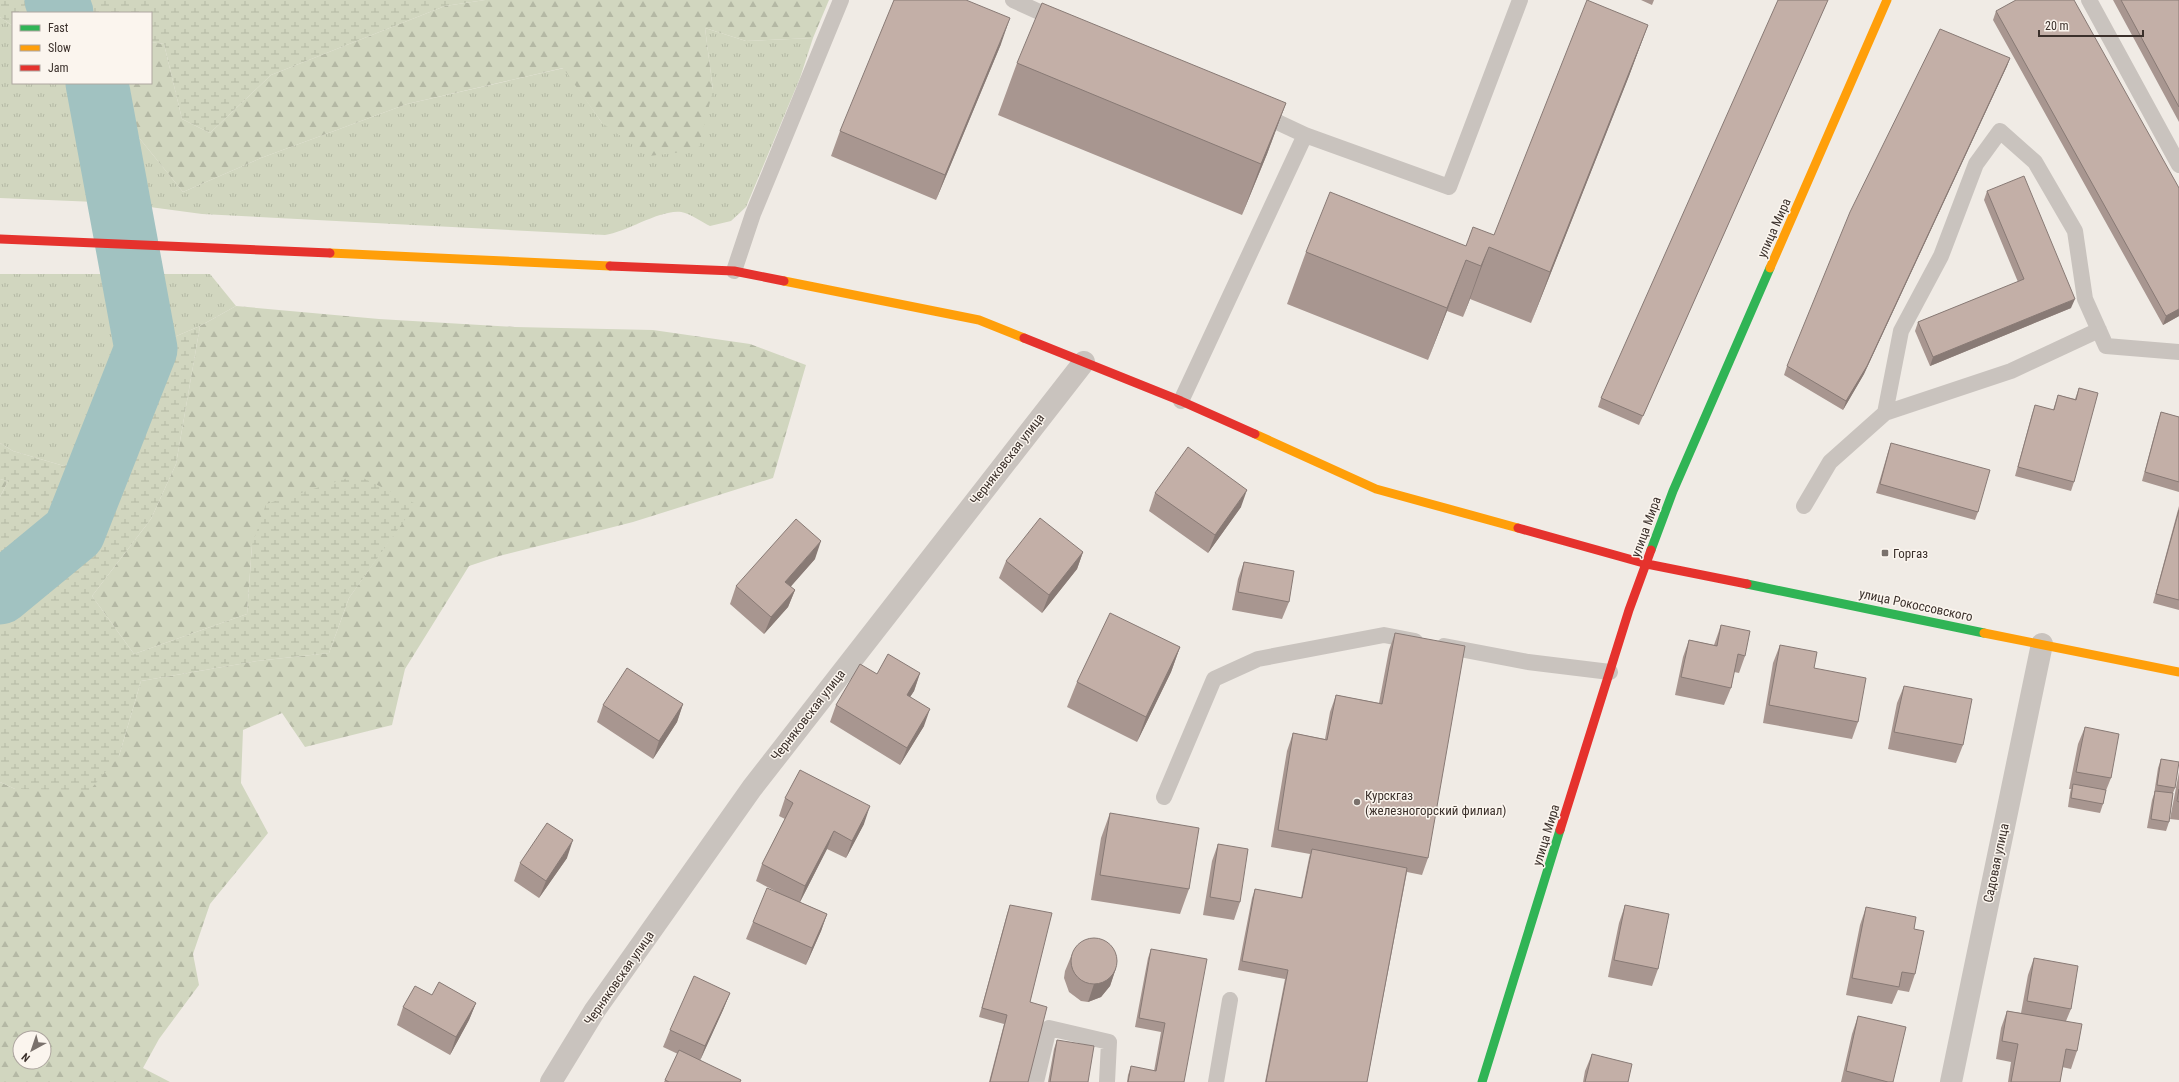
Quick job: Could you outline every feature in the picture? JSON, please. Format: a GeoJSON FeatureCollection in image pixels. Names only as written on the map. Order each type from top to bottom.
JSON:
{"type":"FeatureCollection","features":[{"type":"Feature","properties":{"kind":"main road","name":"улица Мира"},"geometry":{"type":"LineString","coordinates":[[1482,1082],[1629,610],[1673,491],[1888,0]]}},
{"type":"Feature","properties":{"kind":"main road","name":"улица Рокоссовского"},"geometry":{"type":"LineString","coordinates":[[0,239],[734,271],[979,320],[1180,401],[1376,489],[1647,564],[2179,672]]}},
{"type":"Feature","properties":{"kind":"street","name":"Черняковская улица"},"geometry":{"type":"LineString","coordinates":[[551,1082],[595,1010],[752,788],[1084,362]]}},
{"type":"Feature","properties":{"kind":"street","name":"Садовая улица"},"geometry":{"type":"LineString","coordinates":[[1951,1082],[2042,644]]}},
{"type":"Feature","properties":{"kind":"lane"},"geometry":{"type":"LineString","coordinates":[[734,271],[753,214],[841,0]]}},
{"type":"Feature","properties":{"kind":"lane"},"geometry":{"type":"LineString","coordinates":[[1013,0],[1070,26]]}},
{"type":"Feature","properties":{"kind":"lane"},"geometry":{"type":"LineString","coordinates":[[1241,106],[1305,135],[1449,187],[1520,0]]}},
{"type":"Feature","properties":{"kind":"lane"},"geometry":{"type":"LineString","coordinates":[[2089,0],[2179,164]]}},
{"type":"Feature","properties":{"kind":"lane"},"geometry":{"type":"LineString","coordinates":[[1884,412],[1901,331],[1941,256],[1976,164],[2000,131],[2035,162],[2075,231],[2085,299],[2106,346],[2179,352]]}},
{"type":"Feature","properties":{"kind":"lane"},"geometry":{"type":"LineString","coordinates":[[1180,401],[1305,135]]}},
{"type":"Feature","properties":{"kind":"lane"},"geometry":{"type":"LineString","coordinates":[[1804,506],[1830,462],[1884,412],[2011,371],[2098,330]]}},
{"type":"Feature","properties":{"kind":"lane"},"geometry":{"type":"LineString","coordinates":[[1164,797],[1214,679],[1258,659],[1384,635],[1528,662],[1610,672]]}},
{"type":"Feature","properties":{"kind":"lane"},"geometry":{"type":"LineString","coordinates":[[1216,1082],[1230,1000]]}},
{"type":"Feature","properties":{"kind":"lane"},"geometry":{"type":"LineString","coordinates":[[1036,1082],[1049,1028],[1109,1042],[1106,1082]]}},
{"type":"Feature","properties":{"kind":"green space"},"geometry":{"type":"Polygon","coordinates":[[[0,0],[485,0],[445,6],[271,75],[210,133],[182,119],[164,44],[152,42],[152,12],[12,12],[12,25],[0,17],[0,0]]]}},
{"type":"Feature","properties":{"kind":"green space"},"geometry":{"type":"Polygon","coordinates":[[[485,0],[829,0],[813,38],[746,41],[705,28],[713,90],[698,150],[649,156],[602,123],[563,68],[407,104],[261,158],[183,192],[136,134],[129,84],[152,84],[152,42],[164,44],[182,119],[210,133],[271,75],[445,6],[485,0]]]}},
{"type":"Feature","properties":{"kind":"green space"},"geometry":{"type":"Polygon","coordinates":[[[0,17],[12,25],[12,84],[96,84],[99,86],[109,144],[136,134],[183,192],[261,158],[407,104],[564,68],[602,123],[713,90],[705,28],[746,41],[813,38],[800,78],[746,207],[731,221],[710,226],[688,214],[677,212],[657,216],[614,233],[605,235],[202,214],[120,203],[0,198],[0,17]]]}},
{"type":"Feature","properties":{"kind":"green space"},"geometry":{"type":"Polygon","coordinates":[[[96,84],[129,84],[136,134],[109,145],[99,86],[96,84]]]}},
{"type":"Feature","properties":{"kind":"green space"},"geometry":{"type":"Polygon","coordinates":[[[0,274],[210,274],[236,306],[200,326],[146,349],[111,439],[64,466],[13,451],[0,443],[0,274]]]}},
{"type":"Feature","properties":{"kind":"green space"},"geometry":{"type":"Polygon","coordinates":[[[236,306],[379,319],[515,327],[653,330],[750,344],[806,365],[773,478],[633,522],[499,556],[469,566],[405,669],[392,725],[305,747],[282,713],[243,730],[241,783],[268,833],[210,904],[193,954],[199,985],[159,1039],[143,1068],[170,1082],[0,1082],[0,782],[15,789],[119,756],[141,681],[257,661],[329,653],[349,598],[415,504],[252,545],[247,614],[134,654],[92,596],[151,519],[176,464],[200,326],[236,306]]]}},
{"type":"Feature","properties":{"kind":"green space"},"geometry":{"type":"Polygon","coordinates":[[[200,326],[176,464],[151,519],[92,596],[134,654],[247,614],[252,545],[266,504],[357,475],[416,504],[349,598],[329,653],[257,661],[141,681],[119,756],[90,790],[15,789],[0,782],[0,497],[8,481],[0,479],[0,443],[13,451],[64,466],[111,439],[146,349],[200,326]]]}},
{"type":"Feature","properties":{"kind":"green space"},"geometry":{"type":"Polygon","coordinates":[[[0,479],[8,481],[0,497],[0,479]]]}},
{"type":"Feature","properties":{"kind":"building"},"geometry":{"type":"Polygon","coordinates":[[[894,0],[966,0],[1010,18],[945,175],[840,131],[894,0]]]}},
{"type":"Feature","properties":{"kind":"building"},"geometry":{"type":"Polygon","coordinates":[[[1587,0],[1648,25],[1550,272],[1489,247],[1481,266],[1466,260],[1447,308],[1306,252],[1330,192],[1466,246],[1473,227],[1494,235],[1587,0]]]}},
{"type":"Feature","properties":{"kind":"building"},"geometry":{"type":"Polygon","coordinates":[[[1778,0],[1828,0],[1643,416],[1601,398],[1778,0]]]}},
{"type":"Feature","properties":{"kind":"building"},"geometry":{"type":"Polygon","coordinates":[[[2016,0],[2074,0],[2179,188],[2179,309],[2166,316],[1996,11],[2016,0]]]}},
{"type":"Feature","properties":{"kind":"building"},"geometry":{"type":"Polygon","coordinates":[[[2121,0],[2179,0],[2179,107],[2121,0]]]}},
{"type":"Feature","properties":{"kind":"building"},"geometry":{"type":"Polygon","coordinates":[[[1042,3],[1286,103],[1261,164],[1017,63],[1042,3]]]}},
{"type":"Feature","properties":{"kind":"building"},"geometry":{"type":"Polygon","coordinates":[[[1940,29],[2010,58],[1867,366],[1846,401],[1787,366],[1850,212],[1940,29]]]}},
{"type":"Feature","properties":{"kind":"building"},"geometry":{"type":"Polygon","coordinates":[[[2024,176],[2075,299],[1933,357],[1918,322],[2024,279],[1987,191],[2024,176]]]}},
{"type":"Feature","properties":{"kind":"building"},"geometry":{"type":"Polygon","coordinates":[[[2079,388],[2098,393],[2074,482],[2018,467],[2035,405],[2054,410],[2058,395],[2076,400],[2079,388]]]}},
{"type":"Feature","properties":{"kind":"building"},"geometry":{"type":"Polygon","coordinates":[[[2161,412],[2179,417],[2179,482],[2145,472],[2161,412]]]}},
{"type":"Feature","properties":{"kind":"building"},"geometry":{"type":"Polygon","coordinates":[[[1891,443],[1990,470],[1978,512],[1880,484],[1891,443]]]}},
{"type":"Feature","properties":{"kind":"building"},"geometry":{"type":"Polygon","coordinates":[[[1188,447],[1247,490],[1215,535],[1155,493],[1188,447]]]}},
{"type":"Feature","properties":{"kind":"building"},"geometry":{"type":"Polygon","coordinates":[[[2179,510],[2179,600],[2156,594],[2179,510]]]}},
{"type":"Feature","properties":{"kind":"building"},"geometry":{"type":"Polygon","coordinates":[[[1040,518],[1083,552],[1049,595],[1006,561],[1040,518]]]}},
{"type":"Feature","properties":{"kind":"building"},"geometry":{"type":"Polygon","coordinates":[[[796,519],[821,541],[785,582],[795,590],[771,617],[736,586],[796,519]]]}},
{"type":"Feature","properties":{"kind":"building"},"geometry":{"type":"Polygon","coordinates":[[[1244,562],[1294,571],[1289,602],[1238,592],[1244,562]]]}},
{"type":"Feature","properties":{"kind":"building"},"geometry":{"type":"Polygon","coordinates":[[[1110,613],[1180,647],[1146,717],[1077,682],[1110,613]]]}},
{"type":"Feature","properties":{"kind":"building"},"geometry":{"type":"Polygon","coordinates":[[[1721,625],[1750,631],[1745,656],[1738,654],[1731,688],[1681,677],[1689,640],[1717,646],[1721,625]]]}},
{"type":"Feature","properties":{"kind":"building","name":"Курскгаз (железногорский филиал)"},"geometry":{"type":"Polygon","coordinates":[[[1395,633],[1465,646],[1428,858],[1278,830],[1293,733],[1327,740],[1336,695],[1382,704],[1395,633]]]}},
{"type":"Feature","properties":{"kind":"building"},"geometry":{"type":"Polygon","coordinates":[[[1780,645],[1817,652],[1814,668],[1866,678],[1858,722],[1769,705],[1780,645]]]}},
{"type":"Feature","properties":{"kind":"building"},"geometry":{"type":"Polygon","coordinates":[[[888,654],[920,673],[907,695],[930,709],[907,748],[836,705],[860,664],[877,674],[888,654]]]}},
{"type":"Feature","properties":{"kind":"building"},"geometry":{"type":"Polygon","coordinates":[[[627,668],[683,704],[659,741],[603,705],[627,668]]]}},
{"type":"Feature","properties":{"kind":"building"},"geometry":{"type":"Polygon","coordinates":[[[1904,686],[1972,699],[1963,745],[1894,732],[1904,686]]]}},
{"type":"Feature","properties":{"kind":"building"},"geometry":{"type":"Polygon","coordinates":[[[2085,727],[2119,734],[2111,778],[2076,772],[2085,727]]]}},
{"type":"Feature","properties":{"kind":"building"},"geometry":{"type":"Polygon","coordinates":[[[2161,759],[2179,762],[2175,788],[2157,785],[2161,759]]]}},
{"type":"Feature","properties":{"kind":"building"},"geometry":{"type":"Polygon","coordinates":[[[800,770],[870,806],[852,841],[834,831],[805,886],[762,864],[793,803],[785,798],[800,770]]]}},
{"type":"Feature","properties":{"kind":"building"},"geometry":{"type":"Polygon","coordinates":[[[2073,784],[2106,790],[2103,804],[2071,798],[2073,784]]]}},
{"type":"Feature","properties":{"kind":"building"},"geometry":{"type":"Polygon","coordinates":[[[2179,789],[2179,802],[2177,801],[2179,789]]]}},
{"type":"Feature","properties":{"kind":"building"},"geometry":{"type":"Polygon","coordinates":[[[2155,791],[2173,793],[2169,822],[2151,819],[2155,791]]]}},
{"type":"Feature","properties":{"kind":"building"},"geometry":{"type":"Polygon","coordinates":[[[1110,813],[1199,828],[1189,889],[1100,875],[1110,813]]]}},
{"type":"Feature","properties":{"kind":"building"},"geometry":{"type":"Polygon","coordinates":[[[547,823],[573,840],[546,881],[520,863],[547,823]]]}},
{"type":"Feature","properties":{"kind":"building"},"geometry":{"type":"Polygon","coordinates":[[[1218,844],[1248,849],[1240,902],[1210,897],[1218,844]]]}},
{"type":"Feature","properties":{"kind":"building"},"geometry":{"type":"Polygon","coordinates":[[[1312,849],[1407,868],[1367,1082],[1266,1082],[1288,970],[1242,961],[1255,889],[1302,898],[1312,849]]]}},
{"type":"Feature","properties":{"kind":"building"},"geometry":{"type":"Polygon","coordinates":[[[767,888],[827,914],[812,948],[753,922],[767,888]]]}},
{"type":"Feature","properties":{"kind":"building"},"geometry":{"type":"Polygon","coordinates":[[[1010,905],[1052,913],[1030,1002],[1047,1007],[1028,1082],[990,1082],[1007,1015],[982,1008],[1010,905]]]}},
{"type":"Feature","properties":{"kind":"building"},"geometry":{"type":"Polygon","coordinates":[[[1625,905],[1669,914],[1658,969],[1614,960],[1625,905]]]}},
{"type":"Feature","properties":{"kind":"building"},"geometry":{"type":"Polygon","coordinates":[[[1866,907],[1916,917],[1914,929],[1924,931],[1915,974],[1902,972],[1899,987],[1852,978],[1866,907]]]}},
{"type":"Feature","properties":{"kind":"building"},"geometry":{"type":"Polygon","coordinates":[[[1094,938],[1107,942],[1113,948],[1117,961],[1113,974],[1107,980],[1094,984],[1081,980],[1075,974],[1071,961],[1075,948],[1081,942],[1094,938]]]}},
{"type":"Feature","properties":{"kind":"building"},"geometry":{"type":"Polygon","coordinates":[[[1151,949],[1207,959],[1184,1082],[1128,1082],[1131,1066],[1156,1071],[1165,1023],[1139,1018],[1151,949]]]}},
{"type":"Feature","properties":{"kind":"building"},"geometry":{"type":"Polygon","coordinates":[[[2034,958],[2078,966],[2071,1009],[2027,1001],[2034,958]]]}},
{"type":"Feature","properties":{"kind":"building"},"geometry":{"type":"Polygon","coordinates":[[[694,976],[730,993],[705,1046],[670,1030],[694,976]]]}},
{"type":"Feature","properties":{"kind":"building"},"geometry":{"type":"Polygon","coordinates":[[[439,982],[476,1003],[456,1037],[403,1007],[415,986],[432,995],[439,982]]]}},
{"type":"Feature","properties":{"kind":"building"},"geometry":{"type":"Polygon","coordinates":[[[2007,1011],[2082,1024],[2077,1051],[2066,1049],[2060,1082],[2011,1082],[2018,1044],[2002,1041],[2007,1011]]]}},
{"type":"Feature","properties":{"kind":"building"},"geometry":{"type":"Polygon","coordinates":[[[1858,1016],[1906,1027],[1893,1082],[1846,1071],[1858,1016]]]}},
{"type":"Feature","properties":{"kind":"building"},"geometry":{"type":"Polygon","coordinates":[[[1057,1040],[1094,1046],[1088,1082],[1050,1082],[1057,1040]]]}},
{"type":"Feature","properties":{"kind":"building"},"geometry":{"type":"Polygon","coordinates":[[[679,1050],[741,1080],[740,1082],[669,1082],[665,1080],[679,1050]]]}},
{"type":"Feature","properties":{"kind":"building"},"geometry":{"type":"Polygon","coordinates":[[[1592,1054],[1632,1064],[1628,1082],[1585,1082],[1592,1054]]]}},
{"type":"Feature","properties":{"kind":"waterway"},"geometry":{"type":"LineString","coordinates":[[56,0],[62,12]]}},
{"type":"Feature","properties":{"kind":"waterway"},"geometry":{"type":"LineString","coordinates":[[0,593],[74,532],[146,349],[97,84]]}},
{"type":"Feature","properties":{"kind":"traffic: fast"},"geometry":{"type":"LineString","coordinates":[[1651,550],[1673,491],[1770,268]]}},
{"type":"Feature","properties":{"kind":"traffic: fast"},"geometry":{"type":"LineString","coordinates":[[1747,584],[1984,633]]}},
{"type":"Feature","properties":{"kind":"traffic: fast"},"geometry":{"type":"LineString","coordinates":[[1482,1082],[1560,830]]}},
{"type":"Feature","properties":{"kind":"traffic: slow"},"geometry":{"type":"LineString","coordinates":[[1770,268],[1887,0]]}},
{"type":"Feature","properties":{"kind":"traffic: slow"},"geometry":{"type":"LineString","coordinates":[[330,253],[610,266]]}},
{"type":"Feature","properties":{"kind":"traffic: slow"},"geometry":{"type":"LineString","coordinates":[[784,281],[979,320],[1024,338]]}},
{"type":"Feature","properties":{"kind":"traffic: slow"},"geometry":{"type":"LineString","coordinates":[[1255,434],[1376,489],[1518,528]]}},
{"type":"Feature","properties":{"kind":"traffic: slow"},"geometry":{"type":"LineString","coordinates":[[1984,633],[2179,672]]}},
{"type":"Feature","properties":{"kind":"traffic: jam"},"geometry":{"type":"LineString","coordinates":[[0,239],[330,253]]}},
{"type":"Feature","properties":{"kind":"traffic: jam"},"geometry":{"type":"LineString","coordinates":[[610,266],[734,271],[784,281]]}},
{"type":"Feature","properties":{"kind":"traffic: jam"},"geometry":{"type":"LineString","coordinates":[[1024,338],[1181,401],[1255,434]]}},
{"type":"Feature","properties":{"kind":"traffic: jam"},"geometry":{"type":"LineString","coordinates":[[1518,528],[1647,564],[1747,584]]}},
{"type":"Feature","properties":{"kind":"traffic: jam"},"geometry":{"type":"LineString","coordinates":[[1560,830],[1629,610],[1651,550]]}},
{"type":"Feature","properties":{"kind":"place","name":"Горгаз"},"geometry":{"type":"Point","coordinates":[1885,553]}},
{"type":"Feature","properties":{"kind":"place","name":"Курскгаз (железногорский филиал)"},"geometry":{"type":"Point","coordinates":[1357,802]}}]}
